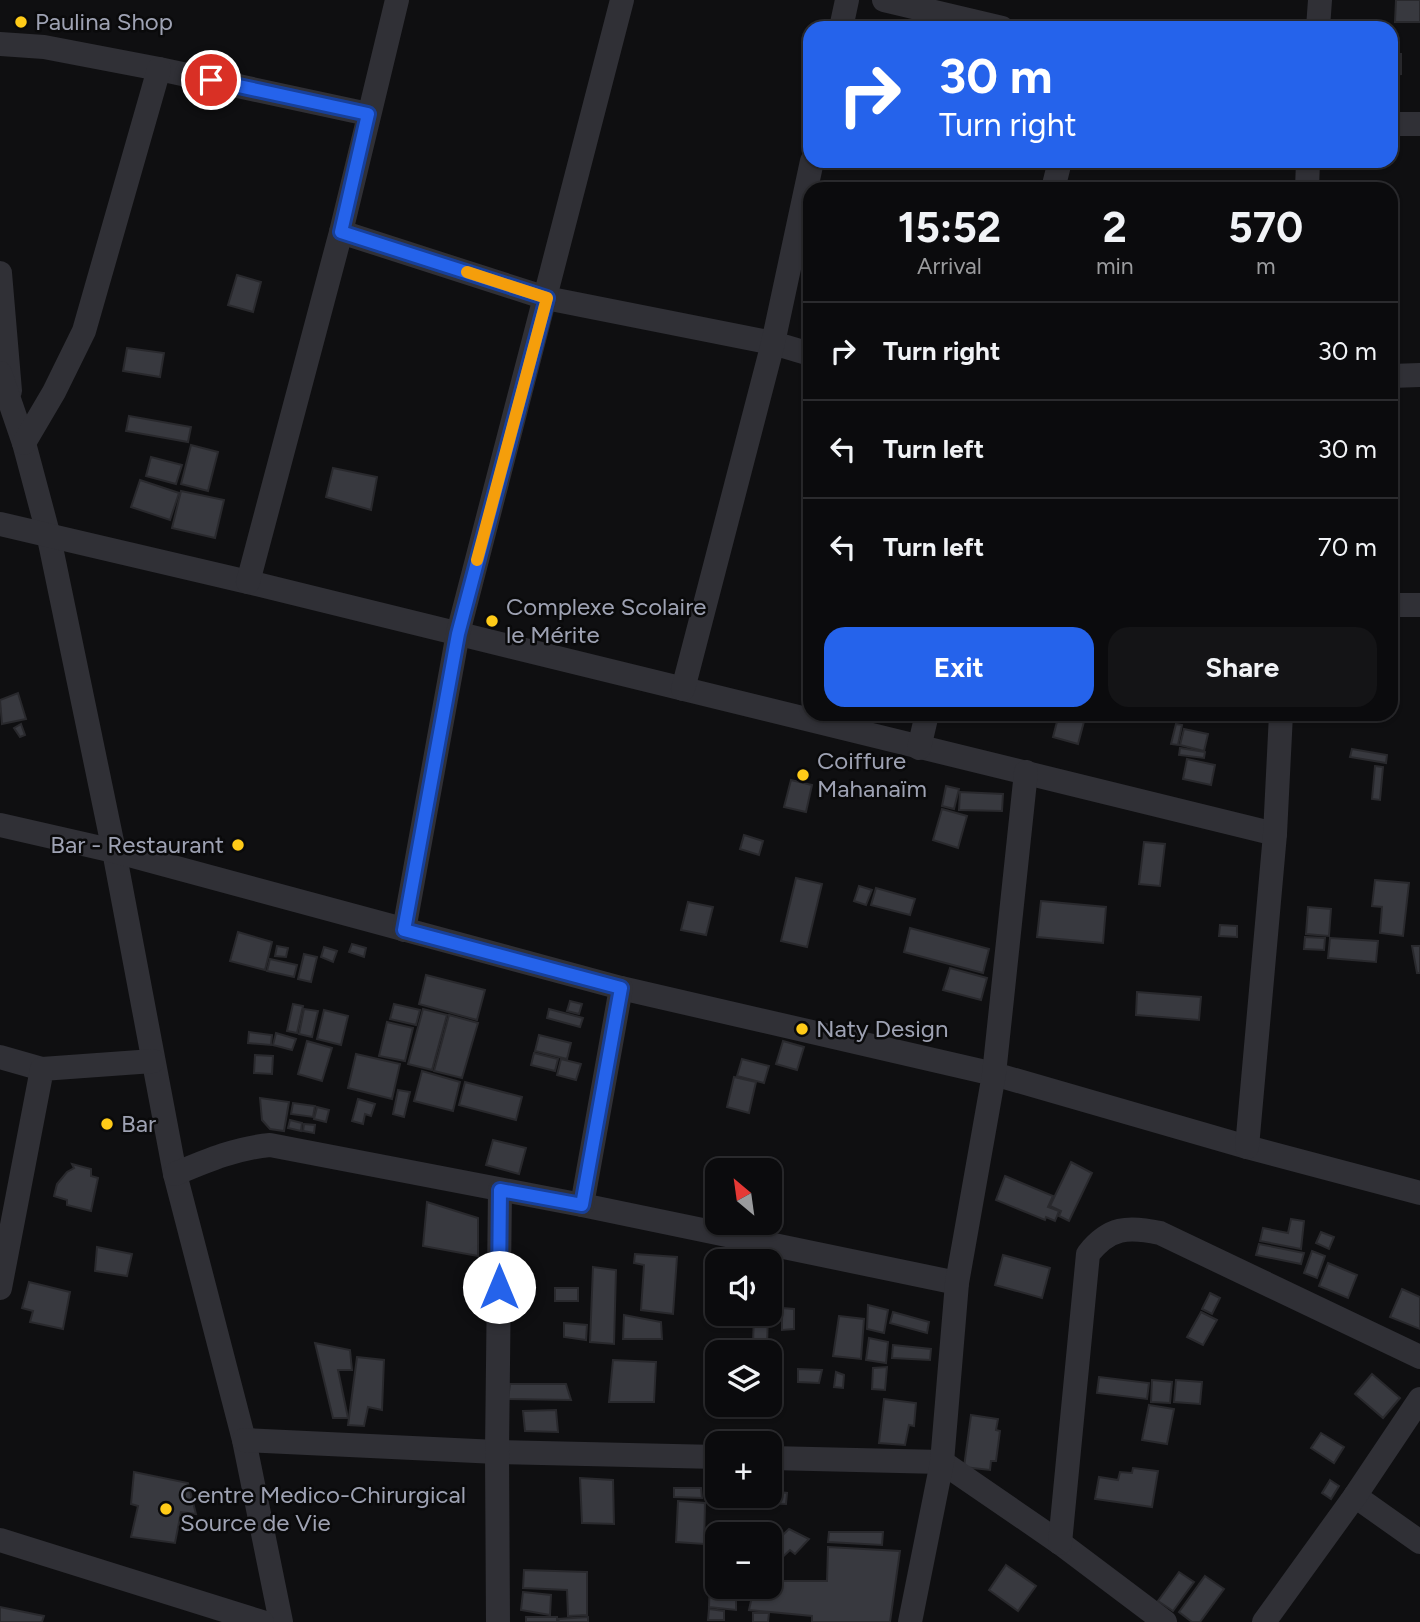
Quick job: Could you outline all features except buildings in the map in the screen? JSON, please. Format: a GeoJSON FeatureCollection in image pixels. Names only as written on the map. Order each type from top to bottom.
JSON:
{"type":"FeatureCollection","features":[{"type":"Feature","properties":{"kind":"street"},"geometry":{"type":"LineString","coordinates":[[248,582],[341,232],[397,0]]}},
{"type":"Feature","properties":{"kind":"street"},"geometry":{"type":"LineString","coordinates":[[404,930],[458,634],[622,0]]}},
{"type":"Feature","properties":{"kind":"street"},"geometry":{"type":"LineString","coordinates":[[842,21],[847,0]]}},
{"type":"Feature","properties":{"kind":"street"},"geometry":{"type":"LineString","coordinates":[[884,0],[972,21]]}},
{"type":"Feature","properties":{"kind":"street"},"geometry":{"type":"LineString","coordinates":[[1318,21],[1320,0]]}},
{"type":"Feature","properties":{"kind":"street"},"geometry":{"type":"LineString","coordinates":[[0,44],[44,47],[368,114]]}},
{"type":"Feature","properties":{"kind":"street"},"geometry":{"type":"LineString","coordinates":[[24,443],[54,392],[84,331],[159,69]]}},
{"type":"Feature","properties":{"kind":"street"},"geometry":{"type":"LineString","coordinates":[[1398,124],[1420,124]]}},
{"type":"Feature","properties":{"kind":"street"},"geometry":{"type":"LineString","coordinates":[[683,689],[773,343],[803,203]]}},
{"type":"Feature","properties":{"kind":"street"},"geometry":{"type":"LineString","coordinates":[[341,232],[547,298],[773,343],[803,352]]}},
{"type":"Feature","properties":{"kind":"street"},"geometry":{"type":"LineString","coordinates":[[0,273],[11,406]]}},
{"type":"Feature","properties":{"kind":"street"},"geometry":{"type":"LineString","coordinates":[[0,373],[24,443],[48,533],[114,851],[175,1174],[244,1440],[281,1622]]}},
{"type":"Feature","properties":{"kind":"street"},"geometry":{"type":"LineString","coordinates":[[1398,376],[1420,374]]}},
{"type":"Feature","properties":{"kind":"street"},"geometry":{"type":"LineString","coordinates":[[0,524],[48,533],[803,719]]}},
{"type":"Feature","properties":{"kind":"street"},"geometry":{"type":"LineString","coordinates":[[1398,605],[1420,605]]}},
{"type":"Feature","properties":{"kind":"street"},"geometry":{"type":"LineString","coordinates":[[811,721],[1275,834]]}},
{"type":"Feature","properties":{"kind":"street"},"geometry":{"type":"LineString","coordinates":[[919,748],[925,721]]}},
{"type":"Feature","properties":{"kind":"street"},"geometry":{"type":"LineString","coordinates":[[1247,1147],[1275,834],[1281,721]]}},
{"type":"Feature","properties":{"kind":"street"},"geometry":{"type":"LineString","coordinates":[[910,1622],[942,1462],[957,1283],[994,1074],[1026,772]]}},
{"type":"Feature","properties":{"kind":"street"},"geometry":{"type":"LineString","coordinates":[[0,825],[114,851],[621,988],[994,1074],[1247,1147],[1420,1193]]}},
{"type":"Feature","properties":{"kind":"street"},"geometry":{"type":"LineString","coordinates":[[582,1205],[621,988]]}},
{"type":"Feature","properties":{"kind":"street"},"geometry":{"type":"LineString","coordinates":[[0,1057],[42,1069],[153,1061]]}},
{"type":"Feature","properties":{"kind":"street"},"geometry":{"type":"LineString","coordinates":[[0,1288],[42,1069]]}},
{"type":"Feature","properties":{"kind":"street"},"geometry":{"type":"LineString","coordinates":[[175,1174],[216,1157],[270,1145],[582,1205],[957,1283]]}},
{"type":"Feature","properties":{"kind":"street"},"geometry":{"type":"LineString","coordinates":[[498,1622],[500,1190]]}},
{"type":"Feature","properties":{"kind":"street"},"geometry":{"type":"LineString","coordinates":[[1060,1544],[1088,1254],[1100,1238],[1119,1231],[1139,1229],[1160,1233],[1420,1357]]}},
{"type":"Feature","properties":{"kind":"street"},"geometry":{"type":"LineString","coordinates":[[1264,1622],[1355,1496],[1420,1399]]}},
{"type":"Feature","properties":{"kind":"street"},"geometry":{"type":"LineString","coordinates":[[244,1440],[497,1452],[705,1457]]}},
{"type":"Feature","properties":{"kind":"street"},"geometry":{"type":"LineString","coordinates":[[782,1458],[942,1462],[1060,1544],[1165,1622]]}},
{"type":"Feature","properties":{"kind":"street"},"geometry":{"type":"LineString","coordinates":[[1355,1496],[1420,1542]]}},
{"type":"Feature","properties":{"kind":"street"},"geometry":{"type":"LineString","coordinates":[[0,1540],[261,1622]]}},
{"type":"Feature","properties":{"kind":"slow traffic"},"geometry":{"type":"LineString","coordinates":[[467,272],[547,298],[477,560]]}},
{"type":"Feature","properties":{"kind":"place","name":"Paulina Shop"},"geometry":{"type":"Point","coordinates":[21,22]}},
{"type":"Feature","properties":{"kind":"place","name":"Complexe Scolaire le Mérite"},"geometry":{"type":"Point","coordinates":[492,621]}},
{"type":"Feature","properties":{"kind":"place","name":"Coiffure Mahanaïm"},"geometry":{"type":"Point","coordinates":[803,775]}},
{"type":"Feature","properties":{"kind":"place","name":"Bar - Restaurant"},"geometry":{"type":"Point","coordinates":[238,845]}},
{"type":"Feature","properties":{"kind":"place","name":"Naty Design"},"geometry":{"type":"Point","coordinates":[802,1029]}},
{"type":"Feature","properties":{"kind":"place","name":"Bar"},"geometry":{"type":"Point","coordinates":[107,1124]}},
{"type":"Feature","properties":{"kind":"place","name":"Centre Medico-Chirurgical Source de Vie"},"geometry":{"type":"Point","coordinates":[166,1509]}},
{"type":"Feature","properties":{"kind":"route"},"geometry":{"type":"LineString","coordinates":[[211,80],[368,114],[341,232],[547,298],[458,634],[404,930],[621,988],[582,1205],[500,1190],[499,1287]]}}]}
